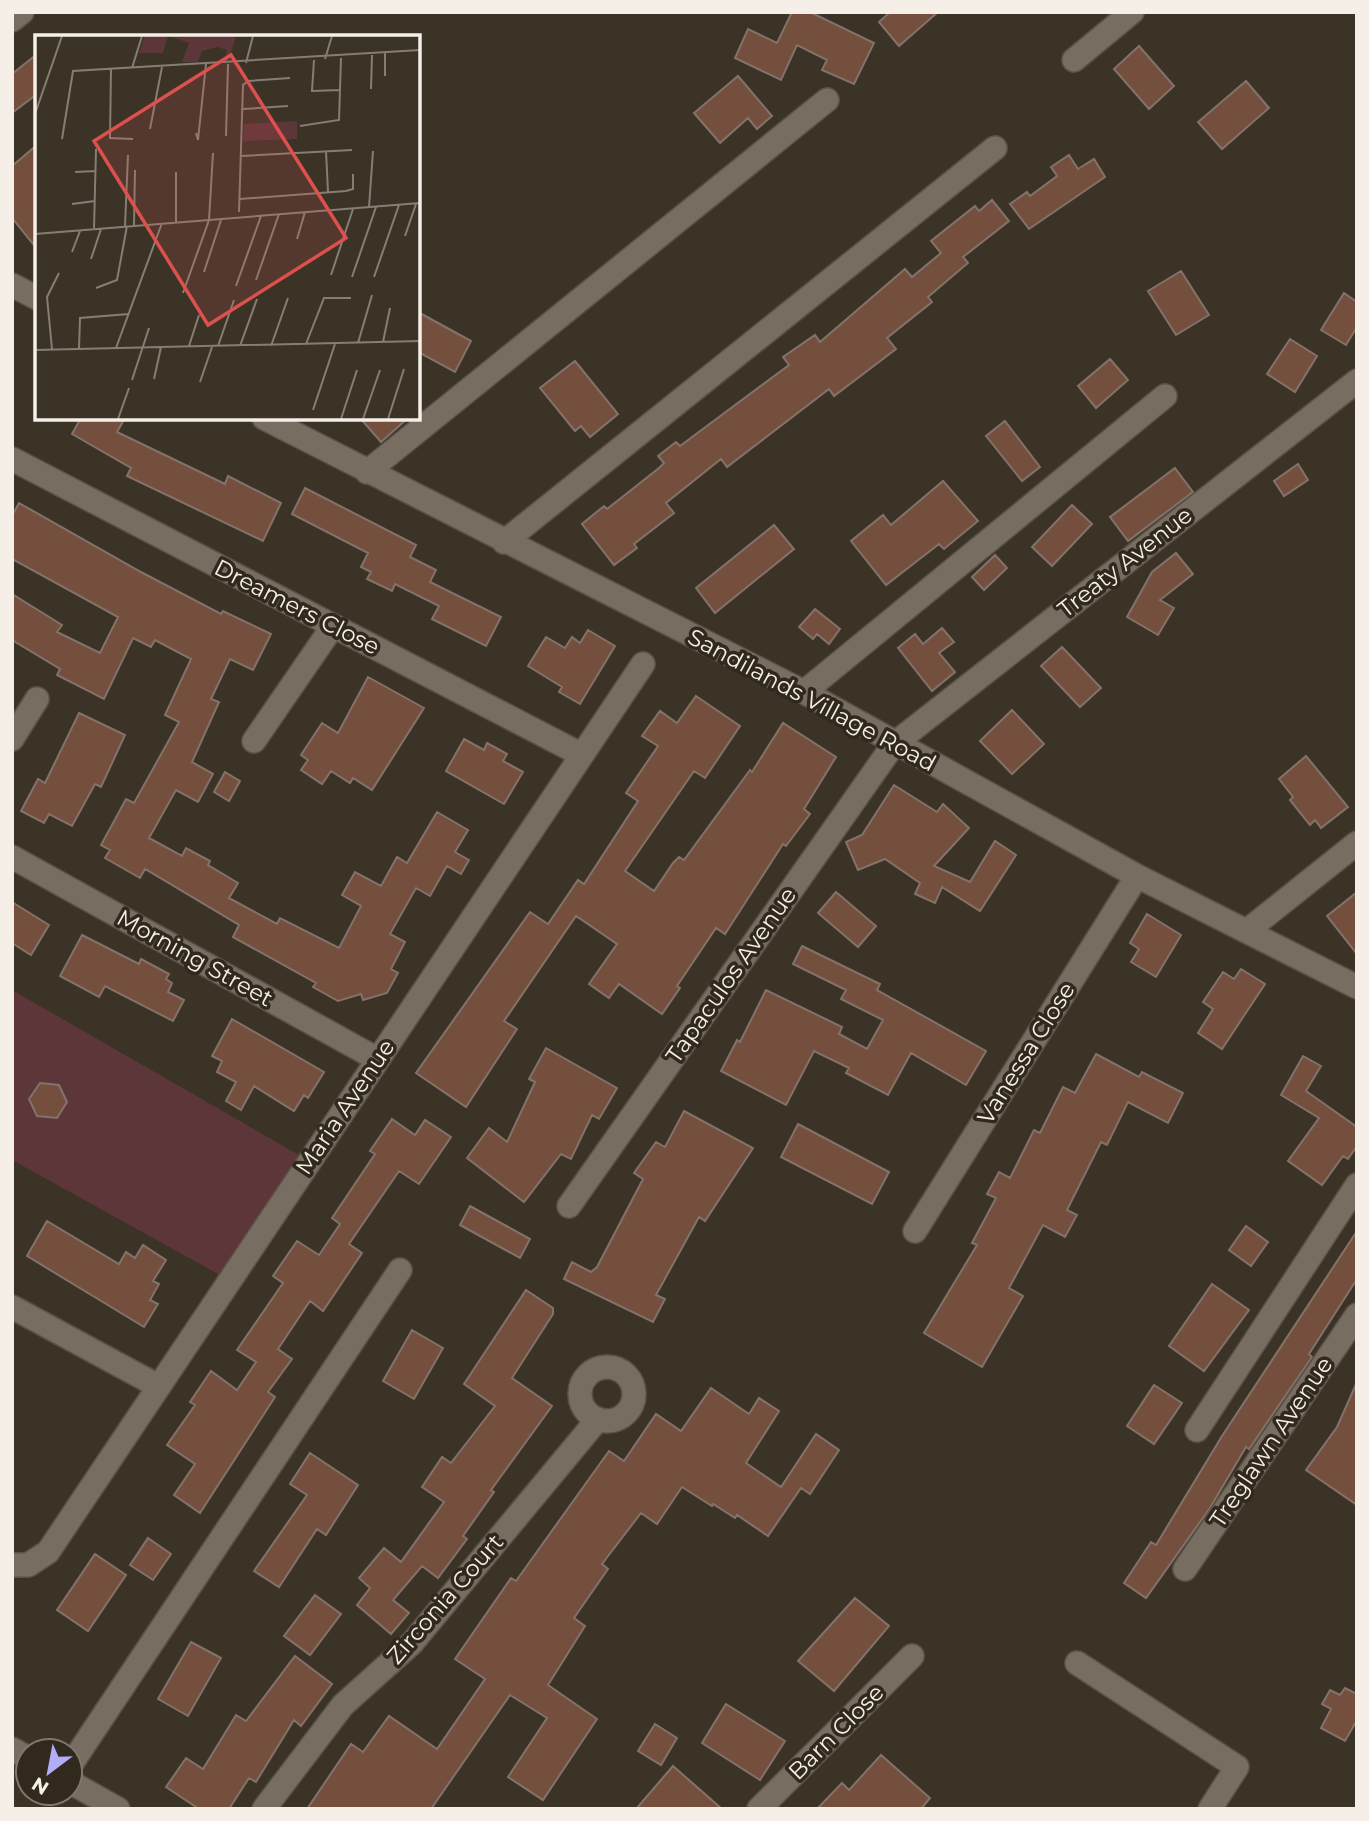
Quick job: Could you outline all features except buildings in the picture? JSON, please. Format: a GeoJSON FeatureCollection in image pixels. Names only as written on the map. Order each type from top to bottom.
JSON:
{"type":"FeatureCollection","features":[{"type":"Feature","properties":{"kind":"street"},"geometry":{"type":"LineString","coordinates":[[12,20],[22,12]]}},
{"type":"Feature","properties":{"kind":"street"},"geometry":{"type":"LineString","coordinates":[[1074,60],[1132,12]]}},
{"type":"Feature","properties":{"kind":"street"},"geometry":{"type":"LineString","coordinates":[[367,472],[827,100]]}},
{"type":"Feature","properties":{"kind":"street"},"geometry":{"type":"LineString","coordinates":[[504,542],[995,148]]}},
{"type":"Feature","properties":{"kind":"street"},"geometry":{"type":"LineString","coordinates":[[12,285],[35,297]]}},
{"type":"Feature","properties":{"kind":"street","name":"Treaty Avenue"},"geometry":{"type":"LineString","coordinates":[[894,744],[1357,381]]}},
{"type":"Feature","properties":{"kind":"street"},"geometry":{"type":"LineString","coordinates":[[804,692],[1165,396]]}},
{"type":"Feature","properties":{"kind":"street","name":"Sandilands Village Road"},"geometry":{"type":"LineString","coordinates":[[268,420],[804,692],[1137,876],[1357,986]]}},
{"type":"Feature","properties":{"kind":"street","name":"Dreamers Close"},"geometry":{"type":"LineString","coordinates":[[12,459],[582,755]]}},
{"type":"Feature","properties":{"kind":"street"},"geometry":{"type":"LineString","coordinates":[[254,741],[334,626]]}},
{"type":"Feature","properties":{"kind":"street","name":"Maria Avenue"},"geometry":{"type":"LineString","coordinates":[[12,1565],[28,1565],[48,1552],[643,664]]}},
{"type":"Feature","properties":{"kind":"street"},"geometry":{"type":"LineString","coordinates":[[12,739],[37,699]]}},
{"type":"Feature","properties":{"kind":"street","name":"Tapaculos Avenue"},"geometry":{"type":"LineString","coordinates":[[569,1206],[894,744]]}},
{"type":"Feature","properties":{"kind":"street"},"geometry":{"type":"LineString","coordinates":[[1248,930],[1357,843]]}},
{"type":"Feature","properties":{"kind":"street","name":"Morning Street"},"geometry":{"type":"LineString","coordinates":[[12,857],[377,1059]]}},
{"type":"Feature","properties":{"kind":"street","name":"Vanessa Close"},"geometry":{"type":"LineString","coordinates":[[915,1231],[1137,876]]}},
{"type":"Feature","properties":{"kind":"street"},"geometry":{"type":"LineString","coordinates":[[1198,1430],[1357,1185]]}},
{"type":"Feature","properties":{"kind":"street"},"geometry":{"type":"LineString","coordinates":[[84,1745],[400,1270]]}},
{"type":"Feature","properties":{"kind":"street"},"geometry":{"type":"LineString","coordinates":[[12,1307],[158,1386]]}},
{"type":"Feature","properties":{"kind":"street","name":"Treglawn Avenue"},"geometry":{"type":"LineString","coordinates":[[1185,1569],[1357,1315]]}},
{"type":"Feature","properties":{"kind":"street","name":"Zirconia Court"},"geometry":{"type":"LineString","coordinates":[[264,1809],[343,1705],[412,1643],[598,1419]]}},
{"type":"Feature","properties":{"kind":"street","name":"Barn Close"},"geometry":{"type":"LineString","coordinates":[[759,1809],[912,1656]]}},
{"type":"Feature","properties":{"kind":"street"},"geometry":{"type":"LineString","coordinates":[[1077,1663],[1237,1767],[1210,1809]]}},
{"type":"Feature","properties":{"kind":"street"},"geometry":{"type":"LineString","coordinates":[[84,1790],[118,1809]]}},
{"type":"Feature","properties":{"kind":"shaded area"},"geometry":{"type":"Polygon","coordinates":[[[12,990],[299,1155],[220,1275],[12,1160],[12,990]]]}}]}
